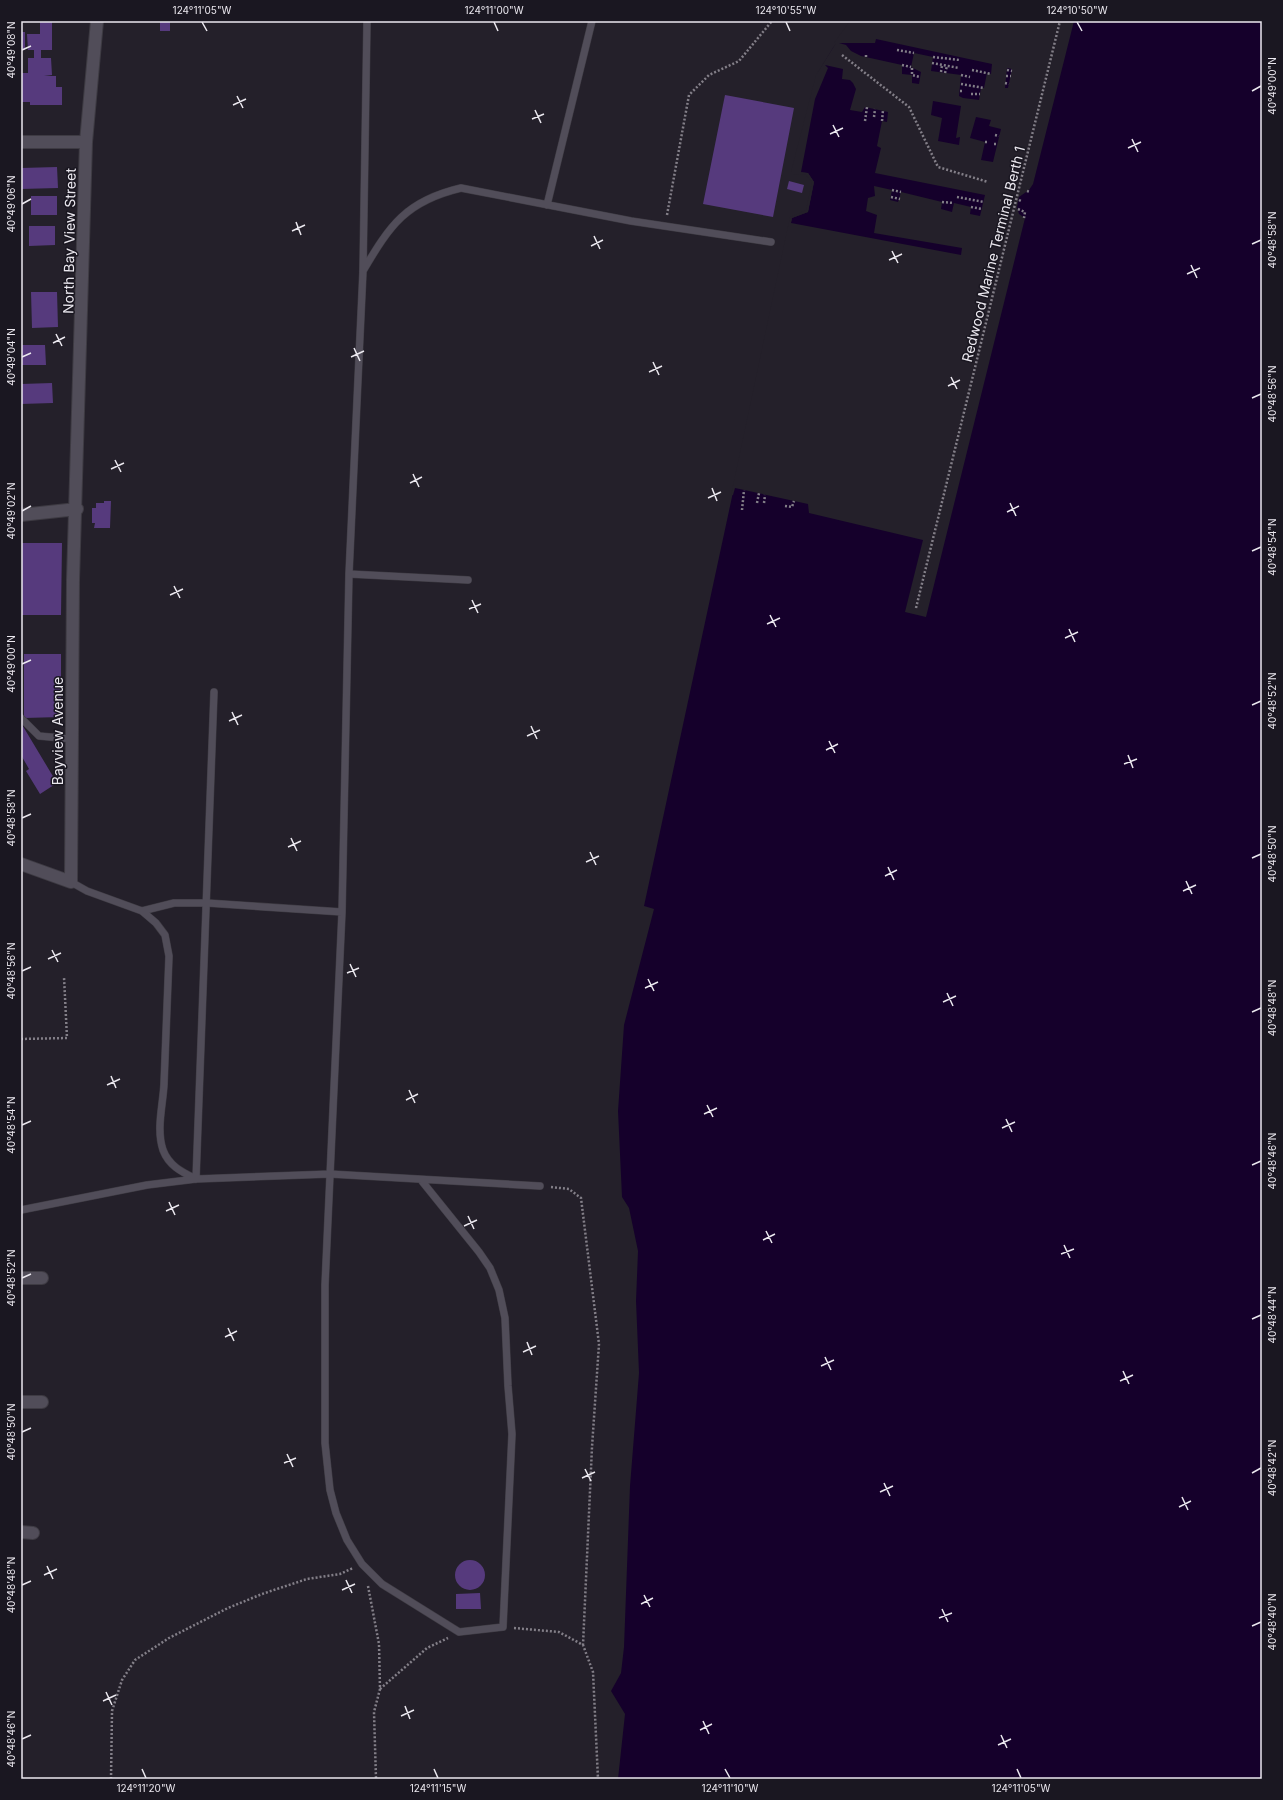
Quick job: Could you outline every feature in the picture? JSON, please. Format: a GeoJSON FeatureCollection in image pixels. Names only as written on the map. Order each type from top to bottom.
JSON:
{"type":"FeatureCollection","features":[{"type":"Feature","properties":{"kind":"street","name":"North Bay View Street"},"geometry":{"type":"LineString","coordinates":[[73,580],[77,509],[86,142],[97,21]]}},
{"type":"Feature","properties":{"kind":"street"},"geometry":{"type":"LineString","coordinates":[[21,142],[86,142]]}},
{"type":"Feature","properties":{"kind":"street"},"geometry":{"type":"LineString","coordinates":[[21,515],[77,509]]}},
{"type":"Feature","properties":{"kind":"street","name":"Bayview Avenue"},"geometry":{"type":"LineString","coordinates":[[71,882],[73,580]]}},
{"type":"Feature","properties":{"kind":"street"},"geometry":{"type":"LineString","coordinates":[[21,864],[71,882]]}},
{"type":"Feature","properties":{"kind":"street"},"geometry":{"type":"LineString","coordinates":[[21,1278],[42,1278]]}},
{"type":"Feature","properties":{"kind":"street"},"geometry":{"type":"LineString","coordinates":[[21,1402],[42,1402]]}},
{"type":"Feature","properties":{"kind":"street"},"geometry":{"type":"LineString","coordinates":[[21,1532],[33,1533]]}},
{"type":"Feature","properties":{"kind":"lane"},"geometry":{"type":"LineString","coordinates":[[367,21],[363,271],[349,574],[342,912],[325,1285],[325,1443],[330,1490],[336,1513],[347,1540],[362,1564],[382,1584],[459,1632],[503,1627],[512,1434],[505,1318],[499,1290],[490,1268],[479,1252],[421,1180]]}},
{"type":"Feature","properties":{"kind":"lane"},"geometry":{"type":"LineString","coordinates":[[547,205],[592,21]]}},
{"type":"Feature","properties":{"kind":"lane"},"geometry":{"type":"LineString","coordinates":[[363,271],[384,236],[406,212],[425,200],[443,192],[461,188],[631,221],[771,242]]}},
{"type":"Feature","properties":{"kind":"lane"},"geometry":{"type":"LineString","coordinates":[[349,574],[468,580]]}},
{"type":"Feature","properties":{"kind":"lane"},"geometry":{"type":"LineString","coordinates":[[196,1179],[214,692]]}},
{"type":"Feature","properties":{"kind":"lane"},"geometry":{"type":"LineString","coordinates":[[21,718],[39,736],[72,739]]}},
{"type":"Feature","properties":{"kind":"lane"},"geometry":{"type":"LineString","coordinates":[[71,882],[87,891],[142,911],[156,923],[165,935],[169,956],[164,1086],[159,1135],[163,1151],[169,1162],[179,1170],[196,1179]]}},
{"type":"Feature","properties":{"kind":"lane"},"geometry":{"type":"LineString","coordinates":[[142,911],[174,903],[207,903],[342,912]]}},
{"type":"Feature","properties":{"kind":"lane"},"geometry":{"type":"LineString","coordinates":[[21,1210],[147,1185],[196,1179],[330,1174],[540,1186]]}},
{"type":"Feature","properties":{"kind":"path"},"geometry":{"type":"LineString","coordinates":[[664,226],[690,95],[709,75],[739,61],[772,21]]}},
{"type":"Feature","properties":{"kind":"path","name":"Redwood Marine Terminal Berth 1"},"geometry":{"type":"LineString","coordinates":[[916,608],[1060,21]]}},
{"type":"Feature","properties":{"kind":"path"},"geometry":{"type":"LineString","coordinates":[[897,50],[914,53]]}},
{"type":"Feature","properties":{"kind":"path"},"geometry":{"type":"LineString","coordinates":[[842,55],[909,106],[938,167],[988,182]]}},
{"type":"Feature","properties":{"kind":"path"},"geometry":{"type":"LineString","coordinates":[[933,57],[960,60]]}},
{"type":"Feature","properties":{"kind":"path"},"geometry":{"type":"LineString","coordinates":[[932,63],[959,68]]}},
{"type":"Feature","properties":{"kind":"path"},"geometry":{"type":"LineString","coordinates":[[941,72],[942,64]]}},
{"type":"Feature","properties":{"kind":"path"},"geometry":{"type":"LineString","coordinates":[[902,65],[912,68],[912,75],[920,77]]}},
{"type":"Feature","properties":{"kind":"path"},"geometry":{"type":"LineString","coordinates":[[945,73],[947,66]]}},
{"type":"Feature","properties":{"kind":"path"},"geometry":{"type":"LineString","coordinates":[[972,70],[991,74]]}},
{"type":"Feature","properties":{"kind":"path"},"geometry":{"type":"LineString","coordinates":[[1007,70],[1012,70]]}},
{"type":"Feature","properties":{"kind":"path"},"geometry":{"type":"LineString","coordinates":[[962,75],[970,77]]}},
{"type":"Feature","properties":{"kind":"path"},"geometry":{"type":"LineString","coordinates":[[1006,76],[1011,76]]}},
{"type":"Feature","properties":{"kind":"path"},"geometry":{"type":"LineString","coordinates":[[1005,83],[1009,84]]}},
{"type":"Feature","properties":{"kind":"path"},"geometry":{"type":"LineString","coordinates":[[961,84],[984,88]]}},
{"type":"Feature","properties":{"kind":"path"},"geometry":{"type":"LineString","coordinates":[[971,94],[980,94]]}},
{"type":"Feature","properties":{"kind":"path"},"geometry":{"type":"LineString","coordinates":[[865,121],[867,107]]}},
{"type":"Feature","properties":{"kind":"path"},"geometry":{"type":"LineString","coordinates":[[874,117],[875,109]]}},
{"type":"Feature","properties":{"kind":"path"},"geometry":{"type":"LineString","coordinates":[[882,121],[883,110]]}},
{"type":"Feature","properties":{"kind":"path"},"geometry":{"type":"LineString","coordinates":[[995,135],[999,136]]}},
{"type":"Feature","properties":{"kind":"path"},"geometry":{"type":"LineString","coordinates":[[892,190],[901,192]]}},
{"type":"Feature","properties":{"kind":"path"},"geometry":{"type":"LineString","coordinates":[[891,197],[900,198]]}},
{"type":"Feature","properties":{"kind":"path"},"geometry":{"type":"LineString","coordinates":[[957,197],[984,202]]}},
{"type":"Feature","properties":{"kind":"path"},"geometry":{"type":"LineString","coordinates":[[942,202],[954,203]]}},
{"type":"Feature","properties":{"kind":"path"},"geometry":{"type":"LineString","coordinates":[[971,207],[982,209]]}},
{"type":"Feature","properties":{"kind":"path"},"geometry":{"type":"LineString","coordinates":[[1018,209],[1025,212],[1024,218]]}},
{"type":"Feature","properties":{"kind":"path"},"geometry":{"type":"LineString","coordinates":[[742,510],[744,490]]}},
{"type":"Feature","properties":{"kind":"path"},"geometry":{"type":"LineString","coordinates":[[757,503],[759,493]]}},
{"type":"Feature","properties":{"kind":"path"},"geometry":{"type":"LineString","coordinates":[[764,503],[765,495]]}},
{"type":"Feature","properties":{"kind":"path"},"geometry":{"type":"LineString","coordinates":[[785,506],[792,508],[794,501]]}},
{"type":"Feature","properties":{"kind":"path"},"geometry":{"type":"LineString","coordinates":[[21,1039],[67,1038],[64,977]]}},
{"type":"Feature","properties":{"kind":"path"},"geometry":{"type":"LineString","coordinates":[[540,1186],[569,1189],[581,1198],[599,1344],[592,1447],[583,1646],[593,1672],[598,1779]]}},
{"type":"Feature","properties":{"kind":"path"},"geometry":{"type":"LineString","coordinates":[[111,1779],[112,1712],[122,1680],[135,1660],[169,1638],[228,1608],[262,1594],[307,1579],[340,1574],[362,1564],[375,1615],[379,1644],[380,1689],[374,1712],[376,1779]]}},
{"type":"Feature","properties":{"kind":"path"},"geometry":{"type":"LineString","coordinates":[[503,1627],[559,1632],[583,1646]]}},
{"type":"Feature","properties":{"kind":"path"},"geometry":{"type":"LineString","coordinates":[[380,1689],[427,1648],[459,1632]]}},
{"type":"Feature","properties":{"kind":"shaded area"},"geometry":{"type":"Polygon","coordinates":[[[853,21],[1262,21],[1262,1779],[618,1779],[625,1714],[611,1691],[621,1673],[624,1647],[630,1486],[639,1373],[636,1301],[638,1251],[629,1208],[622,1197],[618,1111],[624,1025],[654,909],[644,906],[792,218],[808,212],[814,182],[808,173],[793,172],[819,71],[833,48],[853,21]]]}},
{"type":"Feature","properties":{"kind":"pier"},"geometry":{"type":"Polygon","coordinates":[[[850,21],[1074,21],[1033,184],[1029,190],[1019,197],[1017,207],[1019,214],[1025,218],[926,617],[905,612],[923,540],[809,513],[808,504],[735,488],[733,495],[731,495],[790,217],[806,210],[812,182],[806,175],[793,174],[791,172],[816,75],[836,43],[834,43],[850,21]],[[876,39],[875,43],[839,43],[846,45],[851,51],[861,56],[902,65],[902,74],[912,75],[912,83],[919,84],[921,72],[911,67],[914,53],[933,57],[931,71],[961,75],[959,96],[963,98],[979,100],[981,88],[984,88],[987,73],[991,74],[992,64],[876,39]],[[825,65],[828,68],[815,99],[801,172],[808,173],[814,182],[808,212],[792,218],[791,223],[961,255],[962,248],[874,233],[877,215],[866,211],[868,198],[875,196],[874,186],[892,190],[890,200],[898,202],[901,192],[942,202],[941,209],[952,212],[954,203],[971,207],[970,214],[980,216],[985,195],[875,173],[881,148],[877,146],[882,121],[887,122],[888,112],[865,107],[862,112],[850,110],[856,89],[850,80],[842,79],[843,69],[825,65]],[[1007,68],[1005,88],[1008,88],[1012,69],[1007,68]],[[933,101],[931,115],[942,118],[938,141],[959,145],[960,137],[956,138],[961,106],[933,101]],[[976,117],[970,138],[985,142],[981,160],[993,162],[1001,129],[989,126],[991,120],[976,117]]]}},
{"type":"Feature","properties":{"kind":"building"},"geometry":{"type":"Polygon","coordinates":[[[40,21],[52,21],[52,50],[41,50],[41,58],[51,58],[52,75],[44,76],[56,76],[56,87],[62,87],[62,105],[30,105],[30,102],[22,102],[22,73],[28,73],[28,58],[34,58],[34,50],[28,50],[27,34],[40,34],[40,21]]]}},
{"type":"Feature","properties":{"kind":"building"},"geometry":{"type":"Polygon","coordinates":[[[160,21],[170,21],[170,31],[160,31],[160,21]]]}},
{"type":"Feature","properties":{"kind":"building"},"geometry":{"type":"Polygon","coordinates":[[[21,32],[25,32],[25,50],[21,50],[21,32]]]}},
{"type":"Feature","properties":{"kind":"building"},"geometry":{"type":"Polygon","coordinates":[[[725,95],[794,108],[773,217],[703,204],[725,95]]]}},
{"type":"Feature","properties":{"kind":"building"},"geometry":{"type":"Polygon","coordinates":[[[57,167],[58,188],[21,189],[21,168],[57,167]]]}},
{"type":"Feature","properties":{"kind":"building"},"geometry":{"type":"Polygon","coordinates":[[[789,181],[804,185],[802,193],[787,189],[789,181]]]}},
{"type":"Feature","properties":{"kind":"building"},"geometry":{"type":"Polygon","coordinates":[[[31,196],[57,196],[57,215],[31,215],[31,196]]]}},
{"type":"Feature","properties":{"kind":"building"},"geometry":{"type":"Polygon","coordinates":[[[29,226],[55,226],[55,245],[29,246],[29,226]]]}},
{"type":"Feature","properties":{"kind":"building"},"geometry":{"type":"Polygon","coordinates":[[[31,292],[57,292],[58,327],[32,328],[31,292]]]}},
{"type":"Feature","properties":{"kind":"building"},"geometry":{"type":"Polygon","coordinates":[[[21,345],[45,345],[46,365],[21,365],[21,345]]]}},
{"type":"Feature","properties":{"kind":"building"},"geometry":{"type":"Polygon","coordinates":[[[52,383],[53,403],[21,404],[21,384],[52,383]]]}},
{"type":"Feature","properties":{"kind":"building"},"geometry":{"type":"Polygon","coordinates":[[[104,501],[111,501],[110,528],[94,528],[95,523],[92,523],[92,508],[96,508],[96,503],[104,503],[104,501]]]}},
{"type":"Feature","properties":{"kind":"building"},"geometry":{"type":"Polygon","coordinates":[[[21,543],[62,543],[61,615],[21,615],[21,543]]]}},
{"type":"Feature","properties":{"kind":"building"},"geometry":{"type":"Polygon","coordinates":[[[24,654],[61,654],[61,717],[24,718],[24,654]]]}},
{"type":"Feature","properties":{"kind":"building"},"geometry":{"type":"Polygon","coordinates":[[[21,723],[57,783],[40,794],[26,771],[29,769],[21,755],[21,723]]]}},
{"type":"Feature","properties":{"kind":"building"},"geometry":{"type":"Polygon","coordinates":[[[470,1560],[481,1564],[485,1575],[481,1586],[470,1590],[459,1586],[455,1575],[459,1564],[470,1560]]]}},
{"type":"Feature","properties":{"kind":"building"},"geometry":{"type":"Polygon","coordinates":[[[480,1593],[481,1609],[456,1609],[456,1594],[480,1593]]]}}]}
